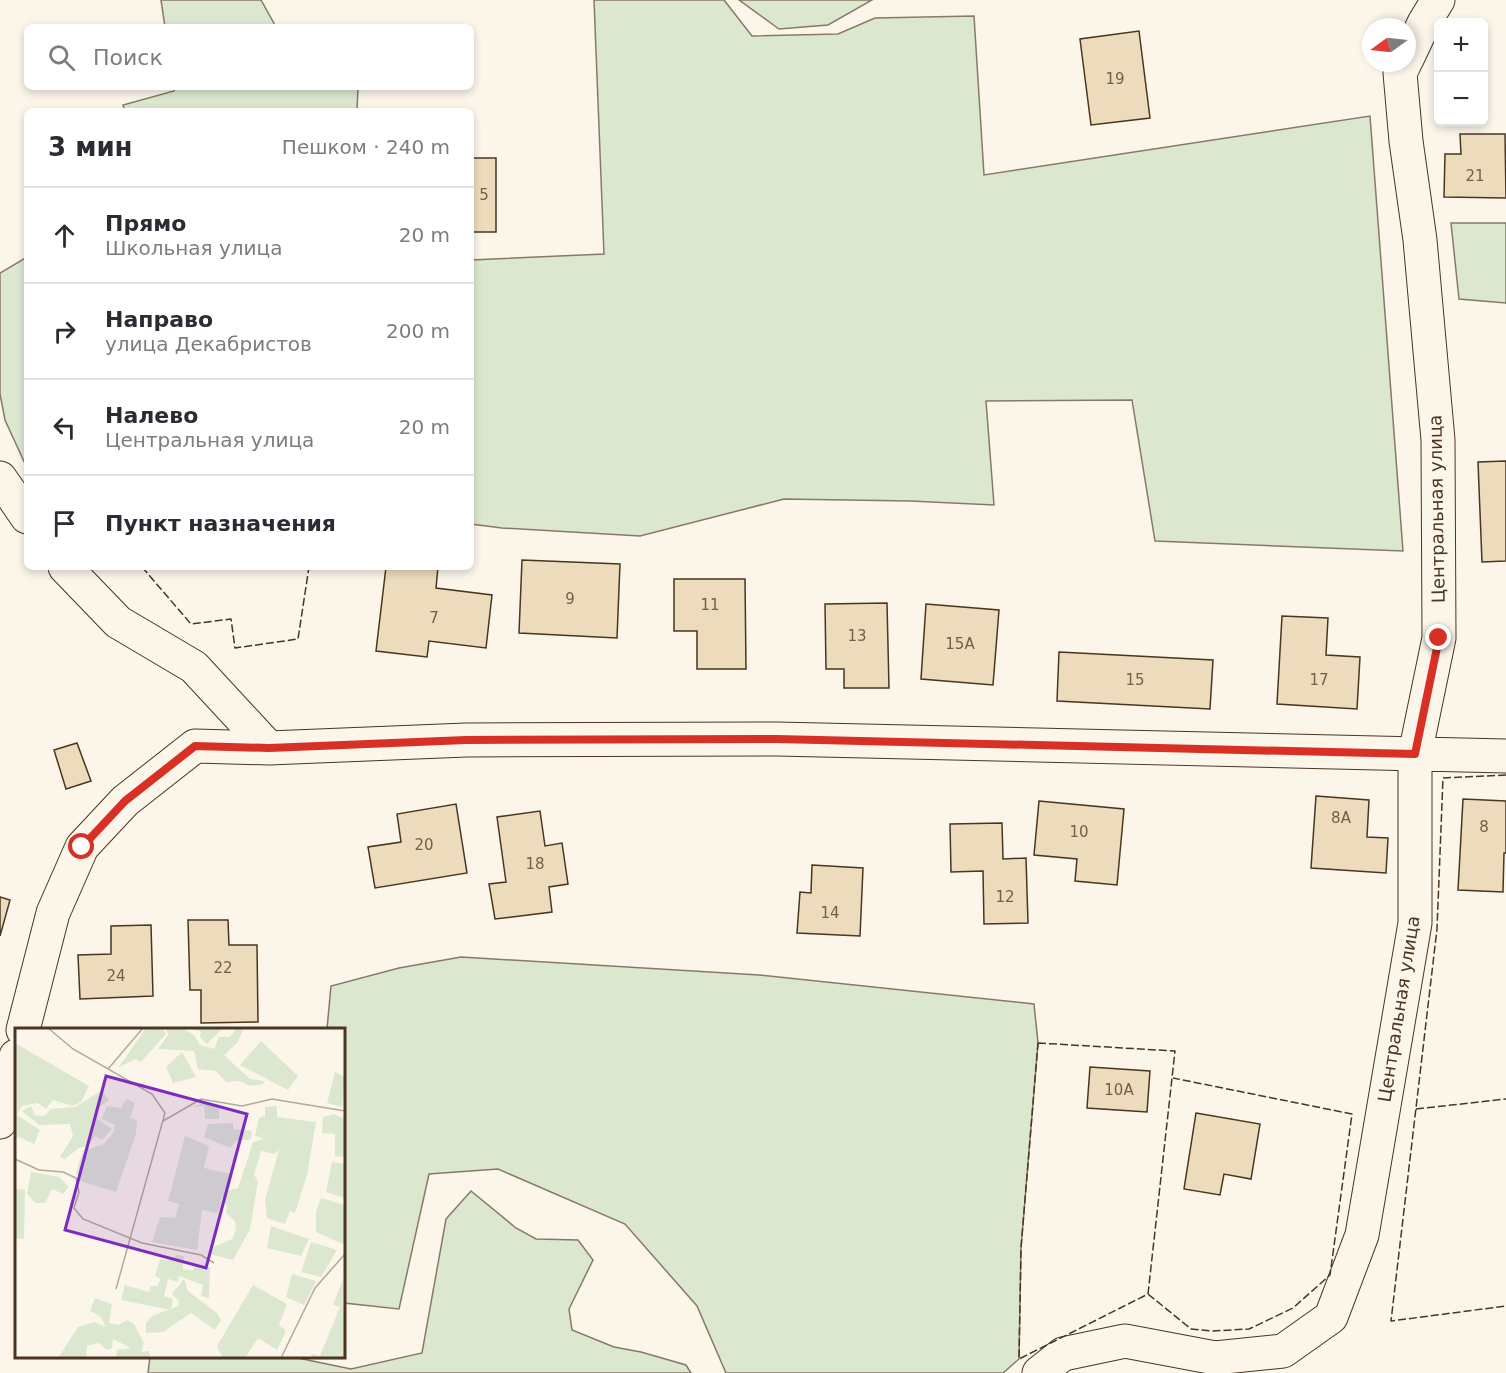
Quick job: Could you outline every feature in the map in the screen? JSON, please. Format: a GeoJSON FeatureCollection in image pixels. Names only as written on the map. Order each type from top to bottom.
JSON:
{"type":"FeatureCollection","features":[{"type":"Feature","properties":{"kind":"street","name":"Центральная улица"},"geometry":{"type":"LineString","coordinates":[[1416,40],[1438,0]]}},
{"type":"Feature","properties":{"kind":"street","name":"Центральная улица"},"geometry":{"type":"LineString","coordinates":[[1039,1373],[1063,1354],[1125,1341],[1215,1358],[1283,1351],[1331,1317],[1362,1235],[1415,923],[1415,754],[1439,638],[1438,440],[1420,240],[1406,141],[1400,72]]}},
{"type":"Feature","properties":{"kind":"street"},"geometry":{"type":"LineString","coordinates":[[0,478],[24,513]]}},
{"type":"Feature","properties":{"kind":"street"},"geometry":{"type":"LineString","coordinates":[[68,570],[118,622],[194,667],[269,748]]}},
{"type":"Feature","properties":{"kind":"street"},"geometry":{"type":"LineString","coordinates":[[23,1028],[53,913],[82,847],[125,801],[195,746],[269,748],[466,740],[777,739],[1506,756]]}},
{"type":"Feature","properties":{"kind":"street"},"geometry":{"type":"LineString","coordinates":[[0,1122],[15,1060]]}},
{"type":"Feature","properties":{"kind":"green space"},"geometry":{"type":"Polygon","coordinates":[[[161,0],[261,0],[274,24],[165,24],[161,0]]]}},
{"type":"Feature","properties":{"kind":"green space"},"geometry":{"type":"Polygon","coordinates":[[[594,0],[724,0],[752,36],[838,34],[875,18],[974,16],[984,175],[1370,116],[1403,551],[1155,541],[1132,400],[986,401],[994,505],[784,499],[640,536],[474,524],[474,260],[604,254],[594,0]]]}},
{"type":"Feature","properties":{"kind":"green space"},"geometry":{"type":"Polygon","coordinates":[[[739,0],[872,0],[828,25],[779,29],[739,0]]]}},
{"type":"Feature","properties":{"kind":"green space"},"geometry":{"type":"Polygon","coordinates":[[[358,90],[357,108],[124,108],[123,105],[174,91],[358,90]]]}},
{"type":"Feature","properties":{"kind":"green space"},"geometry":{"type":"Polygon","coordinates":[[[1451,223],[1506,223],[1506,303],[1459,299],[1451,223]]]}},
{"type":"Feature","properties":{"kind":"green space"},"geometry":{"type":"Polygon","coordinates":[[[24,259],[24,461],[5,420],[0,394],[0,273],[24,259]]]}},
{"type":"Feature","properties":{"kind":"green space"},"geometry":{"type":"Polygon","coordinates":[[[461,957],[759,975],[1034,1004],[1038,1043],[1021,1248],[1019,1359],[1003,1373],[726,1373],[697,1306],[625,1224],[498,1169],[429,1174],[399,1309],[345,1303],[345,1028],[327,1028],[331,986],[399,968],[461,957]]]}},
{"type":"Feature","properties":{"kind":"green space"},"geometry":{"type":"Polygon","coordinates":[[[471,1191],[516,1228],[536,1239],[578,1240],[593,1260],[569,1309],[572,1330],[614,1347],[686,1365],[691,1373],[148,1373],[150,1358],[298,1358],[351,1369],[422,1353],[446,1219],[471,1191]]]}},
{"type":"Feature","properties":{"kind":"building"},"geometry":{"type":"Polygon","coordinates":[[[1139,31],[1150,118],[1091,125],[1080,39],[1139,31]]]}},
{"type":"Feature","properties":{"kind":"building"},"geometry":{"type":"Polygon","coordinates":[[[1460,134],[1505,134],[1506,198],[1444,197],[1445,154],[1461,154],[1460,134]]]}},
{"type":"Feature","properties":{"kind":"building"},"geometry":{"type":"Polygon","coordinates":[[[474,158],[496,158],[496,232],[474,232],[474,158]]]}},
{"type":"Feature","properties":{"kind":"building"},"geometry":{"type":"Polygon","coordinates":[[[1506,461],[1506,561],[1482,562],[1478,462],[1506,461]]]}},
{"type":"Feature","properties":{"kind":"building"},"geometry":{"type":"Polygon","coordinates":[[[522,560],[620,564],[617,638],[519,633],[522,560]]]}},
{"type":"Feature","properties":{"kind":"building"},"geometry":{"type":"Polygon","coordinates":[[[386,570],[438,570],[436,588],[492,595],[486,648],[429,641],[427,657],[376,651],[386,570]]]}},
{"type":"Feature","properties":{"kind":"building"},"geometry":{"type":"Polygon","coordinates":[[[674,579],[745,579],[746,669],[697,669],[697,631],[674,631],[674,579]]]}},
{"type":"Feature","properties":{"kind":"building"},"geometry":{"type":"Polygon","coordinates":[[[887,603],[889,688],[844,688],[844,669],[826,669],[825,604],[887,603]]]}},
{"type":"Feature","properties":{"kind":"building"},"geometry":{"type":"Polygon","coordinates":[[[926,604],[999,610],[993,685],[921,679],[926,604]]]}},
{"type":"Feature","properties":{"kind":"building"},"geometry":{"type":"Polygon","coordinates":[[[1282,616],[1328,618],[1326,655],[1360,657],[1357,709],[1277,704],[1282,616]]]}},
{"type":"Feature","properties":{"kind":"building"},"geometry":{"type":"Polygon","coordinates":[[[1059,652],[1213,660],[1210,709],[1057,701],[1059,652]]]}},
{"type":"Feature","properties":{"kind":"building"},"geometry":{"type":"Polygon","coordinates":[[[77,743],[91,781],[66,789],[54,750],[77,743]]]}},
{"type":"Feature","properties":{"kind":"building"},"geometry":{"type":"Polygon","coordinates":[[[1316,796],[1369,800],[1367,837],[1388,838],[1386,873],[1311,868],[1316,796]]]}},
{"type":"Feature","properties":{"kind":"building"},"geometry":{"type":"Polygon","coordinates":[[[1463,799],[1506,801],[1503,892],[1458,890],[1463,799]]]}},
{"type":"Feature","properties":{"kind":"building"},"geometry":{"type":"Polygon","coordinates":[[[1039,801],[1124,809],[1117,885],[1075,881],[1077,859],[1034,855],[1039,801]]]}},
{"type":"Feature","properties":{"kind":"building"},"geometry":{"type":"Polygon","coordinates":[[[456,804],[467,873],[375,888],[368,847],[401,842],[397,814],[456,804]]]}},
{"type":"Feature","properties":{"kind":"building"},"geometry":{"type":"Polygon","coordinates":[[[540,811],[545,846],[562,843],[568,884],[549,887],[552,912],[495,919],[489,884],[506,882],[497,817],[540,811]]]}},
{"type":"Feature","properties":{"kind":"building"},"geometry":{"type":"Polygon","coordinates":[[[1002,823],[1003,859],[1026,858],[1028,923],[984,924],[983,871],[951,872],[950,824],[1002,823]]]}},
{"type":"Feature","properties":{"kind":"building"},"geometry":{"type":"Polygon","coordinates":[[[812,865],[863,868],[860,936],[797,933],[800,892],[811,893],[812,865]]]}},
{"type":"Feature","properties":{"kind":"building"},"geometry":{"type":"Polygon","coordinates":[[[0,897],[10,900],[0,936],[0,897]]]}},
{"type":"Feature","properties":{"kind":"building"},"geometry":{"type":"Polygon","coordinates":[[[188,920],[228,920],[229,945],[257,945],[258,1022],[201,1023],[201,990],[190,990],[188,920]]]}},
{"type":"Feature","properties":{"kind":"building"},"geometry":{"type":"Polygon","coordinates":[[[151,925],[153,996],[80,999],[78,955],[111,954],[111,926],[151,925]]]}},
{"type":"Feature","properties":{"kind":"building"},"geometry":{"type":"Polygon","coordinates":[[[1090,1067],[1150,1071],[1147,1112],[1087,1108],[1090,1067]]]}},
{"type":"Feature","properties":{"kind":"building"},"geometry":{"type":"Polygon","coordinates":[[[1196,1113],[1260,1124],[1251,1179],[1224,1174],[1220,1195],[1184,1189],[1196,1113]]]}},
{"type":"Feature","properties":{"kind":"fence"},"geometry":{"type":"LineString","coordinates":[[145,570],[191,624],[231,619],[235,648],[298,639],[309,570]]}},
{"type":"Feature","properties":{"kind":"fence"},"geometry":{"type":"LineString","coordinates":[[1506,775],[1443,778],[1437,929],[1391,1321],[1506,1306]]}},
{"type":"Feature","properties":{"kind":"fence"},"geometry":{"type":"LineString","coordinates":[[1038,1043],[1175,1051],[1148,1294],[1019,1359],[1021,1248],[1038,1043]]}},
{"type":"Feature","properties":{"kind":"fence"},"geometry":{"type":"LineString","coordinates":[[1148,1294],[1191,1329],[1212,1331],[1249,1329],[1293,1308],[1330,1275],[1352,1114],[1173,1078]]}},
{"type":"Feature","properties":{"kind":"fence"},"geometry":{"type":"LineString","coordinates":[[1416,1109],[1506,1099]]}},
{"type":"Feature","properties":{"kind":"route"},"geometry":{"type":"LineString","coordinates":[[82,847],[125,801],[195,746],[269,748],[466,740],[777,739],[1415,754],[1439,638]]}}]}
